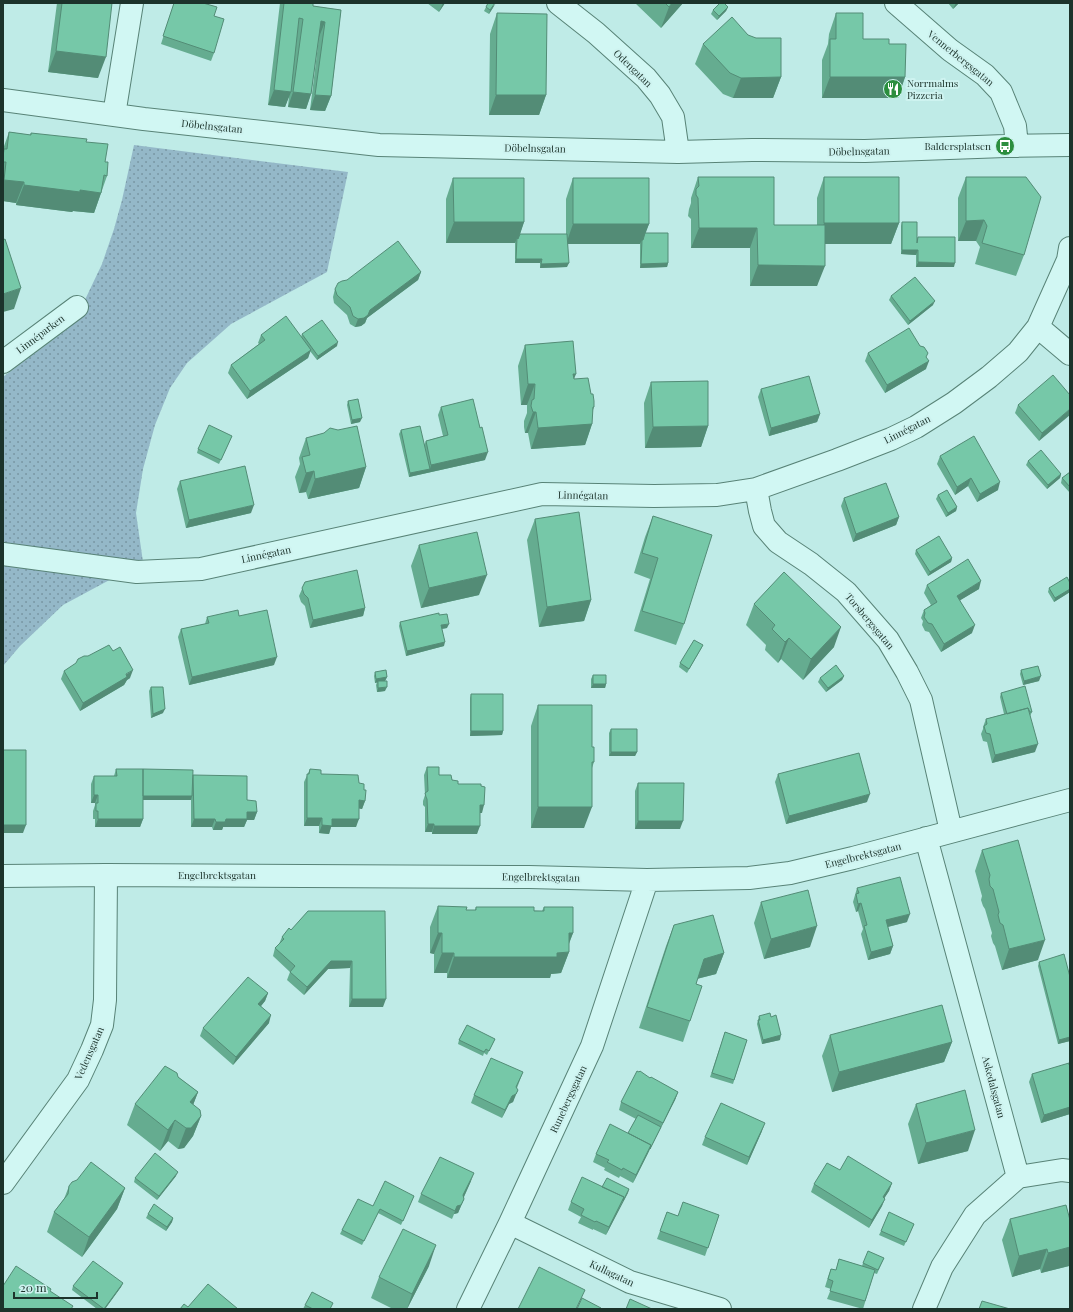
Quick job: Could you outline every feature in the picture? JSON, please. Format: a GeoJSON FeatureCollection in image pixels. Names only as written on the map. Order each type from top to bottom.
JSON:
{"type":"FeatureCollection","features":[{"type":"Feature","properties":{"kind":"street"},"geometry":{"type":"LineString","coordinates":[[114,115],[132,3]]}},
{"type":"Feature","properties":{"kind":"street","name":"Odengatan"},"geometry":{"type":"LineString","coordinates":[[558,3],[601,38],[646,78],[660,95],[673,117],[678,152]]}},
{"type":"Feature","properties":{"kind":"street","name":"Vennerbergsgatan"},"geometry":{"type":"LineString","coordinates":[[896,3],[950,50],[985,75],[1001,92],[1015,126],[1017,146]]}},
{"type":"Feature","properties":{"kind":"street","name":"Döbelnsgatan"},"geometry":{"type":"LineString","coordinates":[[3,100],[114,115],[379,145],[678,152],[752,150],[865,151],[1070,145]]}},
{"type":"Feature","properties":{"kind":"street","name":"Linnégatan"},"geometry":{"type":"LineString","coordinates":[[3,554],[137,572],[200,569],[542,494],[654,496],[717,495],[756,489],[838,460],[891,439],[916,427],[954,403],[989,377],[1018,352],[1038,327],[1068,260],[1070,248]]}},
{"type":"Feature","properties":{"kind":"street","name":"Linnéparken"},"geometry":{"type":"LineString","coordinates":[[3,362],[77,307]]}},
{"type":"Feature","properties":{"kind":"street"},"geometry":{"type":"LineString","coordinates":[[1038,327],[1070,354]]}},
{"type":"Feature","properties":{"kind":"street","name":"Torsbergsgatan"},"geometry":{"type":"LineString","coordinates":[[756,489],[764,526],[778,542],[811,564],[846,592],[888,640],[907,672],[921,700],[951,832]]}},
{"type":"Feature","properties":{"kind":"street","name":"Engelbrektsgatan"},"geometry":{"type":"LineString","coordinates":[[3,876],[529,876],[647,880],[749,878],[790,873],[853,858],[1070,800]]}},
{"type":"Feature","properties":{"kind":"street","name":"Askedalsgatan"},"geometry":{"type":"LineString","coordinates":[[926,838],[1018,1177]]}},
{"type":"Feature","properties":{"kind":"street","name":"Vedensgatan"},"geometry":{"type":"LineString","coordinates":[[3,1183],[78,1080],[102,1025],[105,1000],[106,875]]}},
{"type":"Feature","properties":{"kind":"street","name":"Runebergsgatan"},"geometry":{"type":"LineString","coordinates":[[468,1309],[510,1224],[592,1046],[647,880]]}},
{"type":"Feature","properties":{"kind":"street"},"geometry":{"type":"LineString","coordinates":[[924,1309],[942,1267],[975,1215],[1018,1177],[1062,1170],[1070,1171]]}},
{"type":"Feature","properties":{"kind":"street","name":"Kullagatan"},"geometry":{"type":"LineString","coordinates":[[510,1224],[630,1282],[720,1309]]}},
{"type":"Feature","properties":{"kind":"shaded area"},"geometry":{"type":"Polygon","coordinates":[[[134,145],[348,172],[327,272],[231,324],[187,363],[170,388],[155,425],[143,469],[136,513],[143,562],[63,605],[20,646],[3,666],[3,377],[70,327],[83,304],[102,264],[114,229],[134,145]]]}},
{"type":"Feature","properties":{"kind":"building"},"geometry":{"type":"Polygon","coordinates":[[[62,3],[112,3],[106,57],[56,51],[62,3]]]}},
{"type":"Feature","properties":{"kind":"building"},"geometry":{"type":"Polygon","coordinates":[[[174,3],[203,3],[217,7],[214,16],[224,19],[214,53],[163,36],[174,3]]]}},
{"type":"Feature","properties":{"kind":"building"},"geometry":{"type":"Polygon","coordinates":[[[284,3],[313,3],[313,6],[341,10],[331,96],[315,95],[325,22],[321,21],[311,94],[293,92],[303,19],[299,18],[291,92],[274,90],[284,3]]]}},
{"type":"Feature","properties":{"kind":"building"},"geometry":{"type":"Polygon","coordinates":[[[488,3],[495,3],[490,10],[486,7],[488,3]]]}},
{"type":"Feature","properties":{"kind":"building"},"geometry":{"type":"Polygon","coordinates":[[[665,3],[672,3],[669,7],[665,3]]]}},
{"type":"Feature","properties":{"kind":"building"},"geometry":{"type":"Polygon","coordinates":[[[720,3],[724,3],[728,7],[719,16],[713,10],[720,3]]]}},
{"type":"Feature","properties":{"kind":"building"},"geometry":{"type":"Polygon","coordinates":[[[497,13],[547,14],[546,95],[496,95],[497,13]]]}},
{"type":"Feature","properties":{"kind":"building"},"geometry":{"type":"Polygon","coordinates":[[[836,13],[863,13],[863,39],[889,39],[889,44],[906,44],[905,77],[830,77],[830,39],[836,39],[836,13]]]}},
{"type":"Feature","properties":{"kind":"building"},"geometry":{"type":"Polygon","coordinates":[[[732,17],[748,35],[756,38],[781,38],[781,77],[741,78],[730,73],[703,44],[732,17]]]}},
{"type":"Feature","properties":{"kind":"building"},"geometry":{"type":"Polygon","coordinates":[[[9,132],[87,139],[86,142],[108,144],[105,162],[108,162],[107,176],[104,175],[101,193],[24,185],[24,182],[4,180],[6,162],[3,162],[3,157],[4,149],[7,149],[9,132]]]}},
{"type":"Feature","properties":{"kind":"building"},"geometry":{"type":"Polygon","coordinates":[[[698,177],[774,177],[774,225],[825,225],[825,266],[758,265],[757,228],[699,228],[698,198],[696,195],[696,189],[699,186],[698,177]]]}},
{"type":"Feature","properties":{"kind":"building"},"geometry":{"type":"Polygon","coordinates":[[[824,177],[899,177],[899,223],[824,223],[824,177]]]}},
{"type":"Feature","properties":{"kind":"building"},"geometry":{"type":"Polygon","coordinates":[[[966,177],[1026,177],[1041,197],[1024,255],[982,243],[987,226],[984,220],[966,221],[966,177]]]}},
{"type":"Feature","properties":{"kind":"building"},"geometry":{"type":"Polygon","coordinates":[[[453,178],[524,178],[524,222],[454,222],[453,178]]]}},
{"type":"Feature","properties":{"kind":"building"},"geometry":{"type":"Polygon","coordinates":[[[573,178],[649,178],[649,224],[573,224],[573,178]]]}},
{"type":"Feature","properties":{"kind":"building"},"geometry":{"type":"Polygon","coordinates":[[[902,222],[917,222],[917,243],[918,237],[955,237],[955,263],[918,262],[918,250],[902,250],[902,222]]]}},
{"type":"Feature","properties":{"kind":"building"},"geometry":{"type":"Polygon","coordinates":[[[645,233],[668,233],[668,263],[641,264],[642,240],[645,233]]]}},
{"type":"Feature","properties":{"kind":"building"},"geometry":{"type":"Polygon","coordinates":[[[520,234],[567,234],[569,263],[541,264],[542,259],[516,259],[517,238],[518,239],[520,234]]]}},
{"type":"Feature","properties":{"kind":"building"},"geometry":{"type":"Polygon","coordinates":[[[5,239],[21,288],[3,294],[3,240],[5,239]]]}},
{"type":"Feature","properties":{"kind":"building"},"geometry":{"type":"Polygon","coordinates":[[[398,241],[421,272],[370,310],[368,315],[364,318],[358,319],[353,316],[350,307],[337,295],[335,289],[338,283],[347,280],[398,241]]]}},
{"type":"Feature","properties":{"kind":"building"},"geometry":{"type":"Polygon","coordinates":[[[915,277],[935,301],[910,321],[891,296],[915,277]]]}},
{"type":"Feature","properties":{"kind":"building"},"geometry":{"type":"Polygon","coordinates":[[[286,316],[311,350],[250,391],[231,365],[265,340],[261,335],[286,316]]]}},
{"type":"Feature","properties":{"kind":"building"},"geometry":{"type":"Polygon","coordinates":[[[322,320],[338,342],[318,356],[302,334],[322,320]]]}},
{"type":"Feature","properties":{"kind":"building"},"geometry":{"type":"Polygon","coordinates":[[[909,328],[920,346],[924,347],[928,353],[926,357],[929,361],[887,385],[868,353],[909,328]]]}},
{"type":"Feature","properties":{"kind":"building"},"geometry":{"type":"Polygon","coordinates":[[[573,341],[576,374],[573,374],[574,379],[588,378],[591,394],[593,394],[594,407],[592,424],[538,428],[536,412],[533,412],[531,406],[532,400],[534,399],[535,384],[528,384],[525,345],[573,341]]]}},
{"type":"Feature","properties":{"kind":"building"},"geometry":{"type":"Polygon","coordinates":[[[1053,375],[1070,395],[1070,409],[1042,433],[1018,405],[1053,375]]]}},
{"type":"Feature","properties":{"kind":"building"},"geometry":{"type":"Polygon","coordinates":[[[809,376],[820,414],[771,428],[761,389],[809,376]]]}},
{"type":"Feature","properties":{"kind":"building"},"geometry":{"type":"Polygon","coordinates":[[[708,381],[708,426],[653,427],[651,382],[708,381]]]}},
{"type":"Feature","properties":{"kind":"building"},"geometry":{"type":"Polygon","coordinates":[[[358,399],[362,418],[352,420],[348,401],[358,399]]]}},
{"type":"Feature","properties":{"kind":"building"},"geometry":{"type":"Polygon","coordinates":[[[473,399],[488,452],[431,465],[426,441],[448,435],[441,407],[473,399]]]}},
{"type":"Feature","properties":{"kind":"building"},"geometry":{"type":"Polygon","coordinates":[[[209,425],[232,436],[221,460],[198,449],[209,425]]]}},
{"type":"Feature","properties":{"kind":"building"},"geometry":{"type":"Polygon","coordinates":[[[357,426],[366,467],[315,479],[314,471],[306,473],[302,457],[310,455],[306,438],[324,433],[330,428],[338,430],[357,426]]]}},
{"type":"Feature","properties":{"kind":"building"},"geometry":{"type":"Polygon","coordinates":[[[420,426],[430,469],[410,473],[401,430],[420,426]]]}},
{"type":"Feature","properties":{"kind":"building"},"geometry":{"type":"Polygon","coordinates":[[[974,436],[1000,482],[980,494],[971,478],[957,487],[940,456],[974,436]]]}},
{"type":"Feature","properties":{"kind":"building"},"geometry":{"type":"Polygon","coordinates":[[[1041,450],[1061,474],[1048,485],[1028,461],[1041,450]]]}},
{"type":"Feature","properties":{"kind":"building"},"geometry":{"type":"Polygon","coordinates":[[[245,466],[254,505],[189,520],[180,481],[245,466]]]}},
{"type":"Feature","properties":{"kind":"building"},"geometry":{"type":"Polygon","coordinates":[[[1070,472],[1070,487],[1062,478],[1070,472]]]}},
{"type":"Feature","properties":{"kind":"building"},"geometry":{"type":"Polygon","coordinates":[[[886,483],[899,517],[856,534],[844,498],[886,483]]]}},
{"type":"Feature","properties":{"kind":"building"},"geometry":{"type":"Polygon","coordinates":[[[947,490],[957,507],[948,513],[938,495],[947,490]]]}},
{"type":"Feature","properties":{"kind":"building"},"geometry":{"type":"Polygon","coordinates":[[[579,512],[591,600],[547,607],[535,519],[579,512]]]}},
{"type":"Feature","properties":{"kind":"building"},"geometry":{"type":"Polygon","coordinates":[[[653,516],[712,535],[684,624],[642,611],[658,558],[642,553],[653,516]]]}},
{"type":"Feature","properties":{"kind":"building"},"geometry":{"type":"Polygon","coordinates":[[[477,532],[487,575],[429,588],[419,545],[477,532]]]}},
{"type":"Feature","properties":{"kind":"building"},"geometry":{"type":"Polygon","coordinates":[[[939,536],[952,558],[930,572],[916,550],[939,536]]]}},
{"type":"Feature","properties":{"kind":"building"},"geometry":{"type":"Polygon","coordinates":[[[968,559],[981,581],[957,596],[975,625],[944,644],[932,624],[928,623],[924,617],[924,610],[937,602],[927,585],[968,559]]]}},
{"type":"Feature","properties":{"kind":"building"},"geometry":{"type":"Polygon","coordinates":[[[357,570],[365,608],[313,620],[308,598],[304,594],[302,588],[305,582],[357,570]]]}},
{"type":"Feature","properties":{"kind":"building"},"geometry":{"type":"Polygon","coordinates":[[[784,572],[841,627],[811,659],[789,638],[785,642],[772,629],[775,625],[754,604],[784,572]]]}},
{"type":"Feature","properties":{"kind":"building"},"geometry":{"type":"Polygon","coordinates":[[[1067,577],[1070,583],[1070,589],[1055,598],[1049,588],[1067,577]]]}},
{"type":"Feature","properties":{"kind":"building"},"geometry":{"type":"Polygon","coordinates":[[[238,610],[239,616],[267,610],[277,657],[192,677],[181,629],[209,623],[207,617],[238,610]]]}},
{"type":"Feature","properties":{"kind":"building"},"geometry":{"type":"Polygon","coordinates":[[[439,613],[439,615],[447,614],[449,624],[441,625],[445,642],[407,651],[400,622],[439,613]]]}},
{"type":"Feature","properties":{"kind":"building"},"geometry":{"type":"Polygon","coordinates":[[[694,640],[703,645],[689,669],[680,663],[694,640]]]}},
{"type":"Feature","properties":{"kind":"building"},"geometry":{"type":"Polygon","coordinates":[[[109,645],[113,651],[120,647],[133,670],[126,674],[127,677],[83,703],[64,671],[76,663],[78,659],[88,656],[109,645]]]}},
{"type":"Feature","properties":{"kind":"building"},"geometry":{"type":"Polygon","coordinates":[[[836,665],[844,676],[828,688],[820,678],[836,665]]]}},
{"type":"Feature","properties":{"kind":"building"},"geometry":{"type":"Polygon","coordinates":[[[1038,666],[1041,676],[1024,681],[1021,670],[1038,666]]]}},
{"type":"Feature","properties":{"kind":"building"},"geometry":{"type":"Polygon","coordinates":[[[386,670],[387,677],[376,679],[375,672],[386,670]]]}},
{"type":"Feature","properties":{"kind":"building"},"geometry":{"type":"Polygon","coordinates":[[[593,675],[606,675],[606,684],[593,684],[593,675]]]}},
{"type":"Feature","properties":{"kind":"building"},"geometry":{"type":"Polygon","coordinates":[[[378,681],[387,681],[387,687],[378,688],[378,681]]]}},
{"type":"Feature","properties":{"kind":"building"},"geometry":{"type":"Polygon","coordinates":[[[1025,686],[1032,712],[1030,712],[1028,708],[1007,714],[1001,693],[1025,686]]]}},
{"type":"Feature","properties":{"kind":"building"},"geometry":{"type":"Polygon","coordinates":[[[151,687],[163,687],[165,709],[153,714],[151,687]]]}},
{"type":"Feature","properties":{"kind":"building"},"geometry":{"type":"Polygon","coordinates":[[[471,694],[503,694],[503,731],[471,731],[471,694]]]}},
{"type":"Feature","properties":{"kind":"building"},"geometry":{"type":"Polygon","coordinates":[[[538,705],[592,705],[592,747],[594,747],[594,762],[592,762],[592,807],[538,807],[538,705]]]}},
{"type":"Feature","properties":{"kind":"building"},"geometry":{"type":"Polygon","coordinates":[[[1028,708],[1038,744],[995,755],[990,734],[986,733],[984,726],[987,724],[986,719],[1028,708]]]}},
{"type":"Feature","properties":{"kind":"building"},"geometry":{"type":"Polygon","coordinates":[[[611,729],[637,729],[637,752],[611,752],[611,729]]]}},
{"type":"Feature","properties":{"kind":"building"},"geometry":{"type":"Polygon","coordinates":[[[3,750],[26,750],[26,825],[3,825],[3,750]]]}},
{"type":"Feature","properties":{"kind":"building"},"geometry":{"type":"Polygon","coordinates":[[[859,753],[870,794],[789,816],[778,774],[859,753]]]}},
{"type":"Feature","properties":{"kind":"building"},"geometry":{"type":"Polygon","coordinates":[[[427,767],[439,767],[439,775],[451,775],[452,780],[458,781],[458,784],[481,784],[481,786],[485,787],[484,805],[480,805],[480,826],[434,826],[434,824],[428,824],[427,799],[425,793],[428,791],[427,767]]]}},
{"type":"Feature","properties":{"kind":"building"},"geometry":{"type":"Polygon","coordinates":[[[116,769],[143,769],[143,819],[98,819],[96,803],[98,803],[98,795],[94,795],[94,776],[117,776],[116,769]]]}},
{"type":"Feature","properties":{"kind":"building"},"geometry":{"type":"Polygon","coordinates":[[[143,769],[193,770],[192,796],[143,796],[143,769]]]}},
{"type":"Feature","properties":{"kind":"building"},"geometry":{"type":"Polygon","coordinates":[[[310,769],[321,770],[321,774],[358,775],[359,783],[364,784],[364,790],[366,790],[365,801],[359,800],[359,819],[332,819],[332,826],[322,825],[322,818],[307,818],[307,774],[309,774],[310,769]]]}},
{"type":"Feature","properties":{"kind":"building"},"geometry":{"type":"Polygon","coordinates":[[[193,775],[247,776],[247,800],[256,801],[257,812],[247,812],[247,819],[226,819],[225,822],[216,822],[215,819],[194,819],[193,775]]]}},
{"type":"Feature","properties":{"kind":"building"},"geometry":{"type":"Polygon","coordinates":[[[638,783],[684,783],[683,821],[638,821],[638,783]]]}},
{"type":"Feature","properties":{"kind":"building"},"geometry":{"type":"Polygon","coordinates":[[[1018,840],[1045,940],[1009,949],[1003,925],[1000,923],[998,915],[999,912],[993,889],[990,886],[990,875],[982,850],[1018,840]]]}},
{"type":"Feature","properties":{"kind":"building"},"geometry":{"type":"Polygon","coordinates":[[[900,877],[910,914],[886,920],[893,946],[871,952],[864,926],[867,925],[861,903],[858,904],[856,894],[859,893],[857,888],[900,877]]]}},
{"type":"Feature","properties":{"kind":"building"},"geometry":{"type":"Polygon","coordinates":[[[808,890],[817,926],[771,939],[761,902],[808,890]]]}},
{"type":"Feature","properties":{"kind":"building"},"geometry":{"type":"Polygon","coordinates":[[[438,906],[467,907],[466,910],[476,910],[476,907],[534,907],[534,911],[544,911],[544,907],[573,907],[573,933],[569,933],[569,952],[557,953],[557,957],[454,957],[454,953],[442,953],[442,933],[438,933],[438,906]]]}},
{"type":"Feature","properties":{"kind":"building"},"geometry":{"type":"Polygon","coordinates":[[[308,911],[385,911],[386,999],[352,999],[352,961],[331,961],[307,987],[290,972],[295,966],[275,948],[284,939],[282,937],[289,928],[291,930],[308,911]]]}},
{"type":"Feature","properties":{"kind":"building"},"geometry":{"type":"Polygon","coordinates":[[[713,915],[724,953],[704,959],[696,984],[702,986],[690,1021],[647,1007],[674,925],[713,915]]]}},
{"type":"Feature","properties":{"kind":"building"},"geometry":{"type":"Polygon","coordinates":[[[1064,954],[1070,977],[1070,1037],[1059,1040],[1039,962],[1064,954]]]}},
{"type":"Feature","properties":{"kind":"building"},"geometry":{"type":"Polygon","coordinates":[[[248,977],[268,993],[258,1004],[271,1015],[236,1057],[203,1028],[248,977]]]}},
{"type":"Feature","properties":{"kind":"building"},"geometry":{"type":"Polygon","coordinates":[[[942,1005],[952,1042],[839,1072],[830,1035],[942,1005]]]}},
{"type":"Feature","properties":{"kind":"building"},"geometry":{"type":"Polygon","coordinates":[[[770,1013],[771,1017],[776,1015],[781,1035],[763,1040],[758,1020],[760,1020],[759,1016],[770,1013]]]}},
{"type":"Feature","properties":{"kind":"building"},"geometry":{"type":"Polygon","coordinates":[[[467,1025],[495,1039],[489,1051],[486,1049],[484,1052],[459,1040],[467,1025]]]}},
{"type":"Feature","properties":{"kind":"building"},"geometry":{"type":"Polygon","coordinates":[[[725,1032],[747,1040],[734,1080],[712,1073],[725,1032]]]}},
{"type":"Feature","properties":{"kind":"building"},"geometry":{"type":"Polygon","coordinates":[[[491,1058],[523,1072],[516,1087],[518,1090],[516,1094],[512,1096],[505,1110],[474,1095],[491,1058]]]}},
{"type":"Feature","properties":{"kind":"building"},"geometry":{"type":"Polygon","coordinates":[[[1069,1063],[1070,1107],[1044,1115],[1032,1074],[1069,1063]]]}},
{"type":"Feature","properties":{"kind":"building"},"geometry":{"type":"Polygon","coordinates":[[[165,1066],[177,1073],[178,1077],[198,1092],[190,1102],[200,1110],[201,1116],[191,1128],[186,1128],[175,1120],[168,1130],[135,1104],[165,1066]]]}},
{"type":"Feature","properties":{"kind":"building"},"geometry":{"type":"Polygon","coordinates":[[[637,1071],[640,1071],[650,1078],[651,1077],[678,1092],[663,1123],[621,1102],[637,1071]]]}},
{"type":"Feature","properties":{"kind":"building"},"geometry":{"type":"Polygon","coordinates":[[[965,1090],[975,1130],[926,1143],[916,1104],[965,1090]]]}},
{"type":"Feature","properties":{"kind":"building"},"geometry":{"type":"Polygon","coordinates":[[[721,1103],[765,1123],[749,1157],[705,1137],[721,1103]]]}},
{"type":"Feature","properties":{"kind":"building"},"geometry":{"type":"Polygon","coordinates":[[[638,1115],[661,1127],[650,1149],[651,1145],[628,1133],[638,1115]]]}},
{"type":"Feature","properties":{"kind":"building"},"geometry":{"type":"Polygon","coordinates":[[[610,1124],[651,1145],[636,1175],[623,1168],[622,1170],[607,1162],[609,1160],[596,1154],[610,1124]]]}},
{"type":"Feature","properties":{"kind":"building"},"geometry":{"type":"Polygon","coordinates":[[[155,1153],[178,1172],[159,1196],[135,1178],[155,1153]]]}},
{"type":"Feature","properties":{"kind":"building"},"geometry":{"type":"Polygon","coordinates":[[[848,1156],[892,1183],[883,1197],[885,1199],[872,1220],[814,1184],[827,1163],[840,1170],[848,1156]]]}},
{"type":"Feature","properties":{"kind":"building"},"geometry":{"type":"Polygon","coordinates":[[[440,1157],[474,1173],[463,1195],[464,1199],[461,1205],[457,1206],[455,1211],[421,1194],[440,1157]]]}},
{"type":"Feature","properties":{"kind":"building"},"geometry":{"type":"Polygon","coordinates":[[[91,1162],[125,1188],[89,1237],[54,1212],[68,1194],[69,1186],[72,1182],[77,1180],[91,1162]]]}},
{"type":"Feature","properties":{"kind":"building"},"geometry":{"type":"Polygon","coordinates":[[[582,1177],[624,1197],[609,1227],[581,1215],[584,1209],[571,1202],[582,1177]]]}},
{"type":"Feature","properties":{"kind":"building"},"geometry":{"type":"Polygon","coordinates":[[[607,1178],[629,1189],[623,1201],[624,1197],[602,1187],[607,1178]]]}},
{"type":"Feature","properties":{"kind":"building"},"geometry":{"type":"Polygon","coordinates":[[[385,1181],[414,1196],[403,1221],[380,1209],[364,1241],[342,1230],[358,1199],[373,1206],[385,1181]]]}},
{"type":"Feature","properties":{"kind":"building"},"geometry":{"type":"Polygon","coordinates":[[[683,1202],[719,1215],[708,1248],[660,1231],[667,1212],[678,1216],[683,1202]]]}},
{"type":"Feature","properties":{"kind":"building"},"geometry":{"type":"Polygon","coordinates":[[[154,1204],[173,1218],[167,1227],[148,1214],[154,1204]]]}},
{"type":"Feature","properties":{"kind":"building"},"geometry":{"type":"Polygon","coordinates":[[[1066,1205],[1070,1220],[1070,1247],[1048,1253],[1047,1249],[1019,1256],[1010,1219],[1066,1205]]]}},
{"type":"Feature","properties":{"kind":"building"},"geometry":{"type":"Polygon","coordinates":[[[889,1212],[914,1224],[906,1242],[881,1231],[889,1212]]]}},
{"type":"Feature","properties":{"kind":"building"},"geometry":{"type":"Polygon","coordinates":[[[403,1229],[436,1245],[412,1294],[379,1277],[403,1229]]]}},
{"type":"Feature","properties":{"kind":"building"},"geometry":{"type":"Polygon","coordinates":[[[868,1251],[884,1258],[878,1270],[863,1263],[868,1251]]]}},
{"type":"Feature","properties":{"kind":"building"},"geometry":{"type":"Polygon","coordinates":[[[839,1259],[875,1270],[865,1301],[830,1291],[833,1281],[828,1279],[831,1269],[836,1270],[839,1259]]]}},
{"type":"Feature","properties":{"kind":"building"},"geometry":{"type":"Polygon","coordinates":[[[93,1261],[123,1283],[104,1309],[73,1286],[93,1261]]]}},
{"type":"Feature","properties":{"kind":"building"},"geometry":{"type":"Polygon","coordinates":[[[16,1266],[51,1289],[50,1291],[73,1306],[71,1309],[3,1309],[3,1286],[16,1266]]]}},
{"type":"Feature","properties":{"kind":"building"},"geometry":{"type":"Polygon","coordinates":[[[539,1267],[585,1290],[576,1309],[518,1309],[539,1267]]]}},
{"type":"Feature","properties":{"kind":"building"},"geometry":{"type":"Polygon","coordinates":[[[208,1284],[238,1309],[180,1309],[184,1304],[188,1307],[208,1284]]]}},
{"type":"Feature","properties":{"kind":"building"},"geometry":{"type":"Polygon","coordinates":[[[312,1292],[333,1303],[330,1309],[313,1309],[305,1305],[312,1292]]]}},
{"type":"Feature","properties":{"kind":"building"},"geometry":{"type":"Polygon","coordinates":[[[582,1298],[601,1308],[601,1309],[577,1309],[582,1298]]]}},
{"type":"Feature","properties":{"kind":"building"},"geometry":{"type":"Polygon","coordinates":[[[630,1299],[652,1309],[626,1309],[630,1299]]]}},
{"type":"Feature","properties":{"kind":"building"},"geometry":{"type":"Polygon","coordinates":[[[982,1301],[1010,1309],[979,1309],[982,1301]]]}},
{"type":"Feature","properties":{"kind":"place","name":"Norrmalms Pizzeria"},"geometry":{"type":"Point","coordinates":[893,89]}},
{"type":"Feature","properties":{"kind":"place","name":"Baldersplatsen"},"geometry":{"type":"Point","coordinates":[1005,146]}}]}
